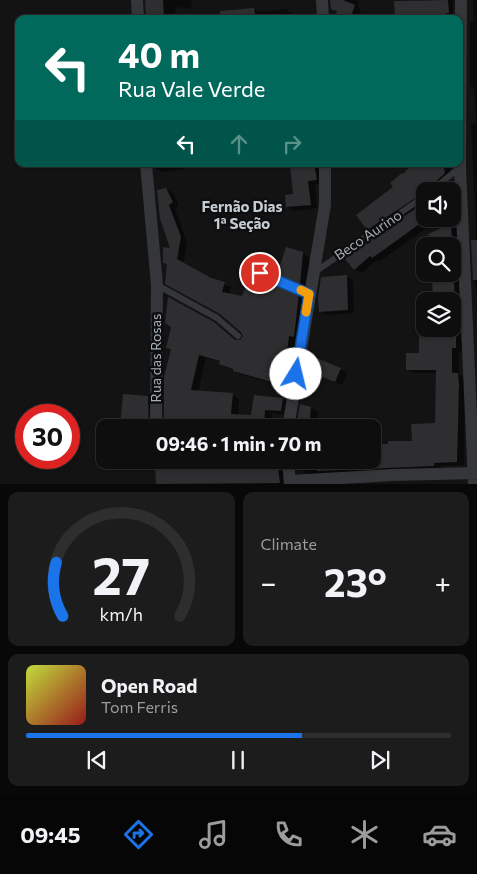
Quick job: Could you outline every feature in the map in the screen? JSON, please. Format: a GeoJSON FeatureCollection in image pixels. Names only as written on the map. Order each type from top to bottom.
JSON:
{"type":"FeatureCollection","features":[{"type":"Feature","properties":{"kind":"street"},"geometry":{"type":"LineString","coordinates":[[137,0],[138,15]]}},
{"type":"Feature","properties":{"kind":"street"},"geometry":{"type":"LineString","coordinates":[[322,0],[323,15]]}},
{"type":"Feature","properties":{"kind":"street"},"geometry":{"type":"LineString","coordinates":[[461,0],[461,15]]}},
{"type":"Feature","properties":{"kind":"street","name":"Rua das Rosas"},"geometry":{"type":"LineString","coordinates":[[146,167],[157,286],[156,419]]}},
{"type":"Feature","properties":{"kind":"street"},"geometry":{"type":"LineString","coordinates":[[289,419],[312,274],[325,205],[325,167]]}},
{"type":"Feature","properties":{"kind":"street"},"geometry":{"type":"LineString","coordinates":[[289,469],[290,483],[393,475],[475,477],[460,168]]}},
{"type":"Feature","properties":{"kind":"lane"},"geometry":{"type":"LineString","coordinates":[[442,182],[460,168]]}},
{"type":"Feature","properties":{"kind":"lane","name":"Beco Aurino"},"geometry":{"type":"LineString","coordinates":[[312,274],[416,202]]}},
{"type":"Feature","properties":{"kind":"lane"},"geometry":{"type":"LineString","coordinates":[[260,273],[309,294]]}},
{"type":"Feature","properties":{"kind":"lane"},"geometry":{"type":"LineString","coordinates":[[157,286],[217,318],[238,336]]}},
{"type":"Feature","properties":{"kind":"building"},"geometry":{"type":"Polygon","coordinates":[[[145,0],[163,0],[164,15],[146,15],[145,0]]]}},
{"type":"Feature","properties":{"kind":"building"},"geometry":{"type":"Polygon","coordinates":[[[330,0],[343,0],[355,5],[351,15],[336,15],[337,11],[331,9],[330,0]]]}},
{"type":"Feature","properties":{"kind":"building"},"geometry":{"type":"Polygon","coordinates":[[[448,0],[449,13],[446,13],[446,15],[395,15],[394,1],[448,0]]]}},
{"type":"Feature","properties":{"kind":"building"},"geometry":{"type":"Polygon","coordinates":[[[254,8],[255,15],[220,15],[220,11],[254,8]]]}},
{"type":"Feature","properties":{"kind":"building"},"geometry":{"type":"Polygon","coordinates":[[[290,167],[315,167],[317,180],[308,181],[311,205],[286,207],[285,195],[293,194],[290,167]]]}},
{"type":"Feature","properties":{"kind":"building"},"geometry":{"type":"Polygon","coordinates":[[[409,167],[444,167],[445,173],[436,182],[416,182],[416,198],[367,230],[356,215],[393,187],[390,183],[409,167]]]}},
{"type":"Feature","properties":{"kind":"building"},"geometry":{"type":"Polygon","coordinates":[[[166,188],[173,202],[169,205],[181,237],[177,259],[211,278],[225,282],[222,292],[242,296],[250,276],[299,294],[294,337],[289,336],[283,385],[233,371],[233,369],[219,364],[220,361],[199,355],[191,390],[233,393],[231,414],[251,415],[254,395],[283,398],[281,411],[265,410],[264,419],[164,419],[164,377],[171,349],[166,348],[171,327],[165,323],[168,297],[214,322],[235,340],[240,340],[243,336],[241,332],[220,314],[165,284],[167,264],[163,263],[163,247],[170,248],[160,219],[157,190],[166,188]]]}},
{"type":"Feature","properties":{"kind":"building"},"geometry":{"type":"Polygon","coordinates":[[[416,208],[416,226],[372,258],[370,256],[354,270],[344,258],[416,208]]]}},
{"type":"Feature","properties":{"kind":"building"},"geometry":{"type":"Polygon","coordinates":[[[444,227],[451,227],[452,237],[429,237],[428,234],[444,227]]]}},
{"type":"Feature","properties":{"kind":"building"},"geometry":{"type":"Polygon","coordinates":[[[471,240],[477,240],[477,280],[473,280],[471,240]]]}},
{"type":"Feature","properties":{"kind":"building"},"geometry":{"type":"Polygon","coordinates":[[[286,247],[303,252],[300,284],[277,274],[286,247]]]}},
{"type":"Feature","properties":{"kind":"building"},"geometry":{"type":"Polygon","coordinates":[[[347,275],[348,310],[319,312],[318,298],[321,277],[347,275]]]}},
{"type":"Feature","properties":{"kind":"building"},"geometry":{"type":"Polygon","coordinates":[[[432,282],[454,282],[455,292],[433,292],[432,282]]]}},
{"type":"Feature","properties":{"kind":"building"},"geometry":{"type":"Polygon","coordinates":[[[419,337],[456,337],[456,348],[452,348],[452,373],[458,373],[459,385],[457,462],[434,463],[434,466],[381,468],[381,444],[388,444],[388,441],[412,441],[411,424],[435,423],[436,370],[406,370],[406,353],[419,353],[419,337]]]}},
{"type":"Feature","properties":{"kind":"building"},"geometry":{"type":"Polygon","coordinates":[[[314,357],[341,368],[335,382],[308,371],[314,357]]]}},
{"type":"Feature","properties":{"kind":"building"},"geometry":{"type":"Polygon","coordinates":[[[123,394],[148,396],[149,419],[121,419],[123,394]]]}},
{"type":"Feature","properties":{"kind":"building"},"geometry":{"type":"Polygon","coordinates":[[[300,404],[311,407],[310,419],[298,419],[300,404]]]}},
{"type":"Feature","properties":{"kind":"building"},"geometry":{"type":"Polygon","coordinates":[[[155,469],[278,469],[280,483],[156,484],[155,469]]]}},
{"type":"Feature","properties":{"kind":"building"},"geometry":{"type":"Polygon","coordinates":[[[317,469],[364,469],[317,471],[317,469]]]}},
{"type":"Feature","properties":{"kind":"slow traffic"},"geometry":{"type":"LineString","coordinates":[[301,290],[309,294],[306,312]]}},
{"type":"Feature","properties":{"kind":"district","name":"Fernão Dias 1ª Seção"},"geometry":{"type":"Point","coordinates":[242,216]}},
{"type":"Feature","properties":{"kind":"route"},"geometry":{"type":"LineString","coordinates":[[260,273],[309,294],[296,374]]}}]}
